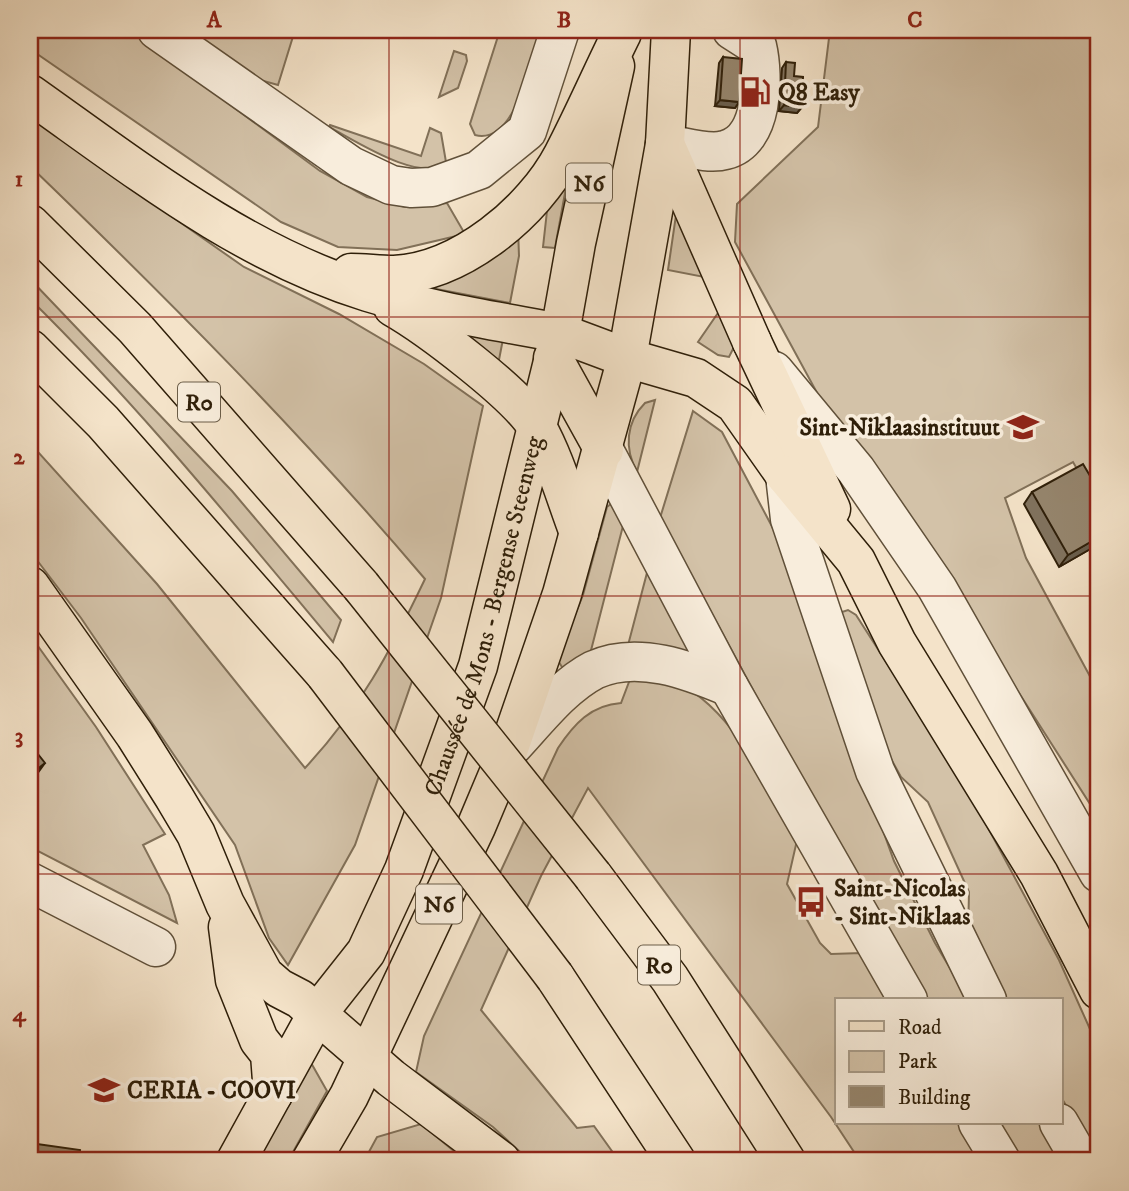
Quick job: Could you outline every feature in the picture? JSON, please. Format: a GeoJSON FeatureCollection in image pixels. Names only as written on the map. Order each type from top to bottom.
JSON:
{"type":"FeatureCollection","features":[{"type":"Feature","properties":{"kind":"main road","name":"N6"},"geometry":{"type":"LineString","coordinates":[[311,1161],[367,1055],[476,827],[508,751],[562,594],[604,450],[627,358],[665,144],[671,30]]}},
{"type":"Feature","properties":{"kind":"main road"},"geometry":{"type":"LineString","coordinates":[[313,271],[396,275],[449,262],[493,232],[534,195],[563,156],[622,32]]}},
{"type":"Feature","properties":{"kind":"main road","name":"Chaussée de Mons - Bergense Steenweg"},"geometry":{"type":"LineString","coordinates":[[236,1161],[317,1014],[366,952],[404,870],[444,764],[488,630],[557,345],[576,243],[622,32]]}},
{"type":"Feature","properties":{"kind":"main road"},"geometry":{"type":"LineString","coordinates":[[30,94],[239,237],[313,271],[367,292],[557,345],[627,358],[696,379],[736,404],[785,475],[856,561]]}},
{"type":"Feature","properties":{"kind":"main road"},"geometry":{"type":"LineString","coordinates":[[665,144],[752,342],[897,643],[1039,874],[1091,975]]}},
{"type":"Feature","properties":{"kind":"main road","name":"R0"},"geometry":{"type":"LineString","coordinates":[[30,224],[135,328],[361,586],[593,876],[670,979],[786,1161]]}},
{"type":"Feature","properties":{"kind":"main road"},"geometry":{"type":"LineString","coordinates":[[367,292],[416,321],[499,387],[536,426],[579,533]]}},
{"type":"Feature","properties":{"kind":"main road"},"geometry":{"type":"LineString","coordinates":[[557,345],[604,450]]}},
{"type":"Feature","properties":{"kind":"main road"},"geometry":{"type":"LineString","coordinates":[[30,349],[103,422],[325,674],[555,977],[676,1161]]}},
{"type":"Feature","properties":{"kind":"main road"},"geometry":{"type":"LineString","coordinates":[[30,586],[135,735],[196,834],[225,904],[264,975],[317,1014],[391,1078],[500,1161]]}},
{"type":"Feature","properties":{"kind":"main road"},"geometry":{"type":"LineString","coordinates":[[225,904],[235,980],[259,1040],[270,1054],[274,1094]]}},
{"type":"Feature","properties":{"kind":"street"},"geometry":{"type":"LineString","coordinates":[[157,30],[351,166],[391,185],[411,188],[432,187],[479,170],[527,131],[560,30]]}},
{"type":"Feature","properties":{"kind":"street"},"geometry":{"type":"LineString","coordinates":[[665,144],[724,150],[742,140],[758,114],[761,66],[757,46],[732,30]]}},
{"type":"Feature","properties":{"kind":"street"},"geometry":{"type":"LineString","coordinates":[[752,342],[856,470],[937,589],[1052,786],[1099,873]]}},
{"type":"Feature","properties":{"kind":"street"},"geometry":{"type":"LineString","coordinates":[[604,450],[729,687],[907,998]]}},
{"type":"Feature","properties":{"kind":"street"},"geometry":{"type":"LineString","coordinates":[[785,475],[790,519],[875,771],[986,998]]}},
{"type":"Feature","properties":{"kind":"street"},"geometry":{"type":"LineString","coordinates":[[508,751],[561,696],[594,670],[636,662],[662,664],[729,687]]}},
{"type":"Feature","properties":{"kind":"street"},"geometry":{"type":"LineString","coordinates":[[30,881],[156,947]]}},
{"type":"Feature","properties":{"kind":"street"},"geometry":{"type":"LineString","coordinates":[[979,1124],[1001,1161]]}},
{"type":"Feature","properties":{"kind":"street"},"geometry":{"type":"LineString","coordinates":[[1060,1124],[1081,1161]]}},
{"type":"Feature","properties":{"kind":"green space"},"geometry":{"type":"Polygon","coordinates":[[[30,30],[129,30],[320,171],[367,197],[405,207],[447,203],[465,234],[397,250],[338,247],[281,222],[30,49],[30,30]]]}},
{"type":"Feature","properties":{"kind":"green space"},"geometry":{"type":"Polygon","coordinates":[[[182,30],[295,30],[278,85],[246,76],[182,30]]]}},
{"type":"Feature","properties":{"kind":"green space"},"geometry":{"type":"Polygon","coordinates":[[[500,30],[541,30],[527,79],[511,114],[501,127],[489,135],[475,135],[470,124],[500,30]]]}},
{"type":"Feature","properties":{"kind":"green space","name":"Sint-Niklaasinstituut"},"geometry":{"type":"Polygon","coordinates":[[[830,30],[1099,30],[1099,507],[1073,462],[1005,498],[1026,558],[1099,693],[1099,818],[939,568],[822,402],[735,242],[737,204],[818,127],[830,30]]]}},
{"type":"Feature","properties":{"kind":"green space"},"geometry":{"type":"Polygon","coordinates":[[[454,51],[466,55],[467,61],[458,88],[439,97],[454,51]]]}},
{"type":"Feature","properties":{"kind":"green space"},"geometry":{"type":"Polygon","coordinates":[[[30,117],[244,267],[339,314],[424,364],[483,406],[441,598],[355,845],[288,965],[269,938],[235,845],[81,618],[30,551],[30,443],[157,584],[305,768],[358,702],[425,579],[331,472],[233,368],[30,166],[30,117]]]}},
{"type":"Feature","properties":{"kind":"green space"},"geometry":{"type":"Polygon","coordinates":[[[330,125],[421,156],[430,128],[441,133],[446,162],[435,168],[405,164],[371,150],[329,127],[330,125]]]}},
{"type":"Feature","properties":{"kind":"green space"},"geometry":{"type":"Polygon","coordinates":[[[567,182],[555,248],[543,247],[549,193],[567,182]]]}},
{"type":"Feature","properties":{"kind":"green space"},"geometry":{"type":"Polygon","coordinates":[[[676,215],[704,277],[668,270],[676,215]]]}},
{"type":"Feature","properties":{"kind":"green space"},"geometry":{"type":"Polygon","coordinates":[[[518,228],[519,256],[510,303],[431,288],[430,283],[518,228]]]}},
{"type":"Feature","properties":{"kind":"green space"},"geometry":{"type":"Polygon","coordinates":[[[30,279],[232,491],[341,620],[333,642],[148,424],[30,299],[30,279]]]}},
{"type":"Feature","properties":{"kind":"green space"},"geometry":{"type":"Polygon","coordinates":[[[720,310],[735,345],[729,357],[718,355],[698,342],[720,310]]]}},
{"type":"Feature","properties":{"kind":"green space"},"geometry":{"type":"Polygon","coordinates":[[[461,331],[503,339],[498,365],[461,331]]]}},
{"type":"Feature","properties":{"kind":"green space"},"geometry":{"type":"Polygon","coordinates":[[[655,400],[637,472],[630,454],[631,427],[645,403],[655,400]]]}},
{"type":"Feature","properties":{"kind":"green space"},"geometry":{"type":"Polygon","coordinates":[[[693,411],[722,432],[777,536],[894,861],[935,943],[968,998],[920,998],[660,518],[693,411]]]}},
{"type":"Feature","properties":{"kind":"green space"},"geometry":{"type":"Polygon","coordinates":[[[612,503],[624,522],[588,662],[575,668],[562,667],[557,659],[583,595],[607,507],[612,503]]]}},
{"type":"Feature","properties":{"kind":"green space"},"geometry":{"type":"Polygon","coordinates":[[[648,569],[697,655],[627,649],[648,569]]]}},
{"type":"Feature","properties":{"kind":"green space"},"geometry":{"type":"Polygon","coordinates":[[[848,610],[856,615],[964,783],[1059,960],[1099,1050],[1099,1161],[1062,1099],[1062,998],[1003,998],[968,937],[969,892],[928,802],[901,777],[869,719],[836,614],[848,610]]]}},
{"type":"Feature","properties":{"kind":"green space"},"geometry":{"type":"Polygon","coordinates":[[[30,635],[96,727],[165,834],[143,845],[169,895],[177,923],[30,847],[30,635]]]}},
{"type":"Feature","properties":{"kind":"green space"},"geometry":{"type":"Polygon","coordinates":[[[632,674],[669,680],[690,690],[728,725],[760,770],[798,836],[787,884],[820,943],[831,954],[862,953],[889,998],[835,998],[835,1123],[588,788],[541,876],[481,1010],[577,1128],[594,1126],[619,1161],[530,1161],[493,1127],[416,1072],[424,1036],[558,748],[584,717],[601,708],[621,703],[632,674]]]}},
{"type":"Feature","properties":{"kind":"green space"},"geometry":{"type":"Polygon","coordinates":[[[310,1061],[327,1091],[288,1161],[254,1161],[310,1061]]]}},
{"type":"Feature","properties":{"kind":"green space"},"geometry":{"type":"Polygon","coordinates":[[[421,1124],[466,1161],[364,1161],[377,1137],[421,1124]]]}},
{"type":"Feature","properties":{"kind":"green space"},"geometry":{"type":"Polygon","coordinates":[[[836,1124],[960,1124],[981,1161],[860,1161],[836,1124]]]}},
{"type":"Feature","properties":{"kind":"green space"},"geometry":{"type":"Polygon","coordinates":[[[990,1124],[1043,1124],[1065,1161],[1011,1161],[990,1124]]]}},
{"type":"Feature","properties":{"kind":"building"},"geometry":{"type":"Polygon","coordinates":[[[723,57],[742,59],[739,102],[720,100],[723,57]]]}},
{"type":"Feature","properties":{"kind":"building"},"geometry":{"type":"Polygon","coordinates":[[[786,62],[795,63],[794,76],[803,77],[802,107],[784,105],[786,62]]]}},
{"type":"Feature","properties":{"kind":"building"},"geometry":{"type":"Polygon","coordinates":[[[1083,464],[1099,491],[1099,537],[1068,555],[1032,492],[1083,464]]]}},
{"type":"Feature","properties":{"kind":"building"},"geometry":{"type":"Polygon","coordinates":[[[30,744],[45,763],[30,775],[30,744]]]}},
{"type":"Feature","properties":{"kind":"building"},"geometry":{"type":"Polygon","coordinates":[[[30,986],[38,987],[30,1043],[30,986]]]}},
{"type":"Feature","properties":{"kind":"building"},"geometry":{"type":"Polygon","coordinates":[[[30,1143],[80,1150],[79,1161],[30,1161],[30,1143]]]}},
{"type":"Feature","properties":{"kind":"place","name":"Q8 Easy"},"geometry":{"type":"Point","coordinates":[755,92]}},
{"type":"Feature","properties":{"kind":"place","name":"Sint-Niklaasinstituut"},"geometry":{"type":"Point","coordinates":[1023,427]}},
{"type":"Feature","properties":{"kind":"place","name":"Saint-Nicolas - Sint-Niklaas"},"geometry":{"type":"Point","coordinates":[811,902]}},
{"type":"Feature","properties":{"kind":"place","name":"CERIA - COOVI"},"geometry":{"type":"Point","coordinates":[104,1090]}}]}
